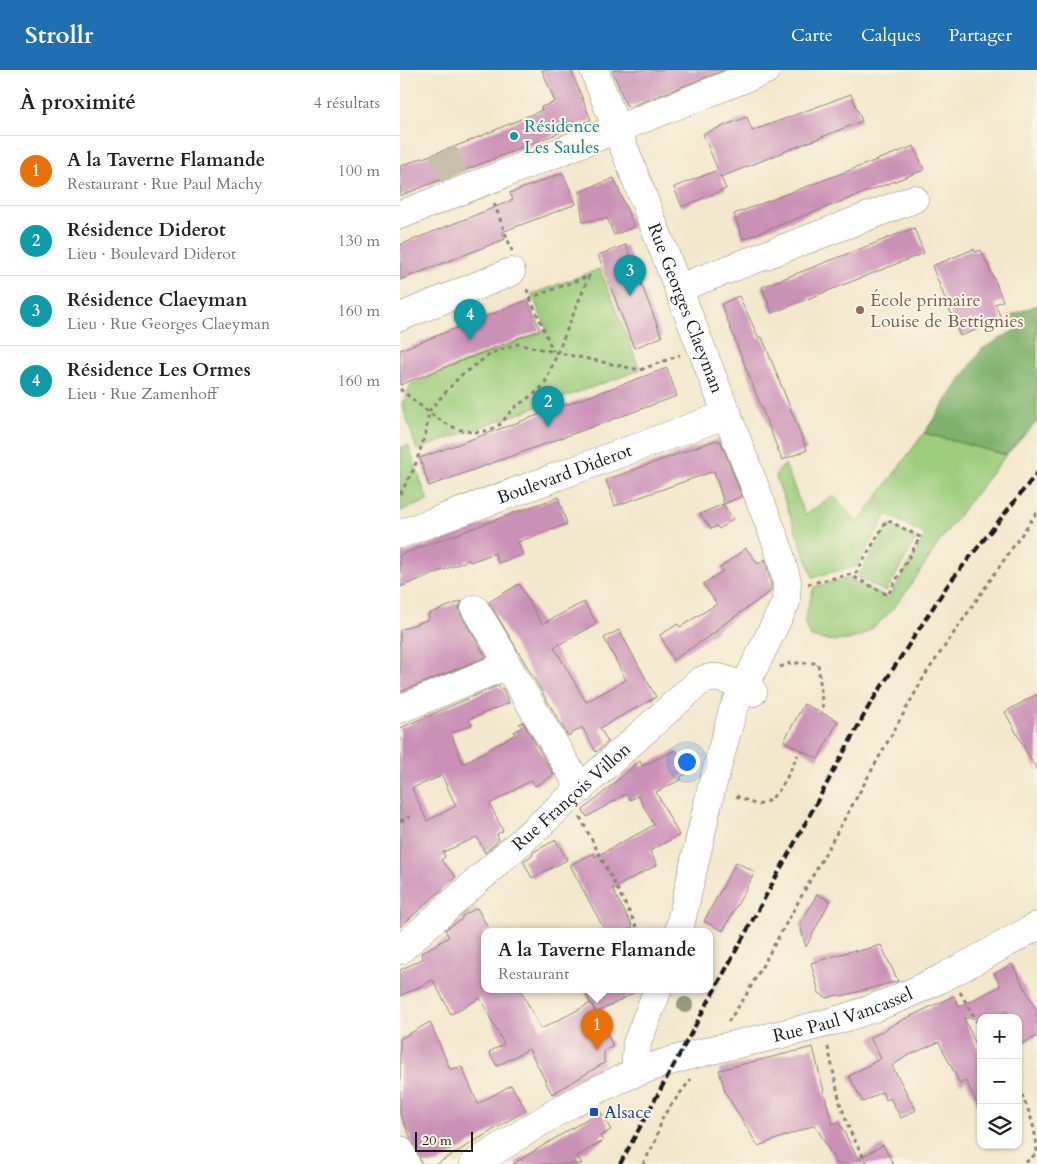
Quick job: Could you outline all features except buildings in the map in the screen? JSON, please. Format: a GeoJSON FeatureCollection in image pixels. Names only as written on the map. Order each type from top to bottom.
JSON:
{"type":"FeatureCollection","features":[{"type":"Feature","properties":{"kind":"street","name":"Rue Georges Claeyman"},"geometry":{"type":"LineString","coordinates":[[594,70],[778,547]]}},
{"type":"Feature","properties":{"kind":"street"},"geometry":{"type":"LineString","coordinates":[[400,215],[766,70]]}},
{"type":"Feature","properties":{"kind":"street"},"geometry":{"type":"LineString","coordinates":[[679,288],[914,199]]}},
{"type":"Feature","properties":{"kind":"street"},"geometry":{"type":"LineString","coordinates":[[400,317],[516,269]]}},
{"type":"Feature","properties":{"kind":"street","name":"Boulevard Diderot"},"geometry":{"type":"LineString","coordinates":[[400,534],[728,414]]}},
{"type":"Feature","properties":{"kind":"street"},"geometry":{"type":"LineString","coordinates":[[680,928],[708,805],[733,710],[751,688],[797,608],[798,586],[791,568],[778,547]]}},
{"type":"Feature","properties":{"kind":"street"},"geometry":{"type":"LineString","coordinates":[[751,688],[786,602],[787,582],[778,547]]}},
{"type":"Feature","properties":{"kind":"street"},"geometry":{"type":"LineString","coordinates":[[475,610],[501,651],[576,794]]}},
{"type":"Feature","properties":{"kind":"street"},"geometry":{"type":"LineString","coordinates":[[400,709],[507,665]]}},
{"type":"Feature","properties":{"kind":"street","name":"Rue François Villon"},"geometry":{"type":"LineString","coordinates":[[400,950],[704,678],[718,678],[751,688]]}},
{"type":"Feature","properties":{"kind":"street","name":"Rue Paul Vancassel"},"geometry":{"type":"LineString","coordinates":[[474,1164],[598,1090],[635,1073],[823,1023],[886,1004],[951,974],[1037,926]]}},
{"type":"Feature","properties":{"kind":"street"},"geometry":{"type":"LineString","coordinates":[[635,1073],[637,1043],[656,993]]}},
{"type":"Feature","properties":{"kind":"street"},"geometry":{"type":"LineString","coordinates":[[400,1150],[406,1164]]}},
{"type":"Feature","properties":{"kind":"path"},"geometry":{"type":"LineString","coordinates":[[486,181],[516,269],[553,351]]}},
{"type":"Feature","properties":{"kind":"path"},"geometry":{"type":"LineString","coordinates":[[400,389],[446,424],[459,430],[478,432],[494,428],[503,422],[512,410],[539,391],[558,352],[589,276],[530,298]]}},
{"type":"Feature","properties":{"kind":"path"},"geometry":{"type":"LineString","coordinates":[[400,494],[414,469],[426,432],[430,411],[460,376],[492,352],[517,344],[640,370],[702,347]]}},
{"type":"Feature","properties":{"kind":"path"},"geometry":{"type":"LineString","coordinates":[[643,1164],[655,1142],[666,1110],[688,1085],[746,997],[925,675],[1037,512]]}},
{"type":"Feature","properties":{"kind":"path"},"geometry":{"type":"LineString","coordinates":[[798,586],[856,573],[887,520],[920,537],[888,595],[854,577],[856,573]]}},
{"type":"Feature","properties":{"kind":"path"},"geometry":{"type":"LineString","coordinates":[[751,688],[784,665],[818,663],[823,710]]}},
{"type":"Feature","properties":{"kind":"path"},"geometry":{"type":"LineString","coordinates":[[736,796],[757,805],[770,801],[779,790],[798,755]]}},
{"type":"Feature","properties":{"kind":"path"},"geometry":{"type":"LineString","coordinates":[[576,794],[637,928]]}},
{"type":"Feature","properties":{"kind":"path"},"geometry":{"type":"LineString","coordinates":[[400,822],[410,817]]}},
{"type":"Feature","properties":{"kind":"path"},"geometry":{"type":"LineString","coordinates":[[951,974],[977,1022]]}},
{"type":"Feature","properties":{"kind":"path"},"geometry":{"type":"LineString","coordinates":[[823,1023],[840,1103],[850,1131],[867,1164]]}},
{"type":"Feature","properties":{"kind":"path"},"geometry":{"type":"LineString","coordinates":[[1022,1096],[1030,1113],[1036,1136],[1037,1153],[1024,1164]]}},
{"type":"Feature","properties":{"kind":"green space"},"geometry":{"type":"Polygon","coordinates":[[[600,269],[640,370],[417,450],[402,404],[411,384],[547,330],[532,294],[600,269]]]}},
{"type":"Feature","properties":{"kind":"green space"},"geometry":{"type":"Polygon","coordinates":[[[1037,305],[1037,422],[1006,455],[924,433],[982,349],[1017,329],[1012,315],[1037,305]]]}},
{"type":"Feature","properties":{"kind":"green space"},"geometry":{"type":"Polygon","coordinates":[[[924,433],[1006,455],[954,521],[898,603],[886,616],[860,636],[848,640],[823,640],[811,637],[804,622],[814,587],[848,578],[889,599],[925,535],[887,514],[857,566],[813,577],[775,475],[785,464],[805,515],[833,495],[858,523],[924,433]]]}},
{"type":"Feature","properties":{"kind":"green space"},"geometry":{"type":"Polygon","coordinates":[[[408,445],[428,501],[400,511],[400,448],[408,445]]]}},
{"type":"Feature","properties":{"kind":"green space"},"geometry":{"type":"Polygon","coordinates":[[[889,524],[916,539],[886,592],[858,577],[889,524]]]}},
{"type":"Feature","properties":{"kind":"tunnel"},"geometry":{"type":"LineString","coordinates":[[443,151],[460,191]]}},
{"type":"Feature","properties":{"kind":"railway"},"geometry":{"type":"LineString","coordinates":[[713,993],[869,706],[947,586],[1037,473]]}},
{"type":"Feature","properties":{"kind":"railway"},"geometry":{"type":"LineString","coordinates":[[620,1164],[713,993]]}},
{"type":"Feature","properties":{"kind":"place","name":"Résidence Les Saules"},"geometry":{"type":"Point","coordinates":[514,136]}},
{"type":"Feature","properties":{"kind":"place","name":"Résidence Claeyman"},"geometry":{"type":"Point","coordinates":[630,296]}},
{"type":"Feature","properties":{"kind":"place","name":"École primaire Louise de Bettignies"},"geometry":{"type":"Point","coordinates":[860,310]}},
{"type":"Feature","properties":{"kind":"place","name":"Résidence Les Ormes"},"geometry":{"type":"Point","coordinates":[470,340]}},
{"type":"Feature","properties":{"kind":"place","name":"Résidence Diderot"},"geometry":{"type":"Point","coordinates":[548,427]}},
{"type":"Feature","properties":{"kind":"place","name":"A la Taverne Flamande"},"geometry":{"type":"Point","coordinates":[597,1050]}},
{"type":"Feature","properties":{"kind":"place","name":"Alsace"},"geometry":{"type":"Point","coordinates":[594,1112]}}]}
